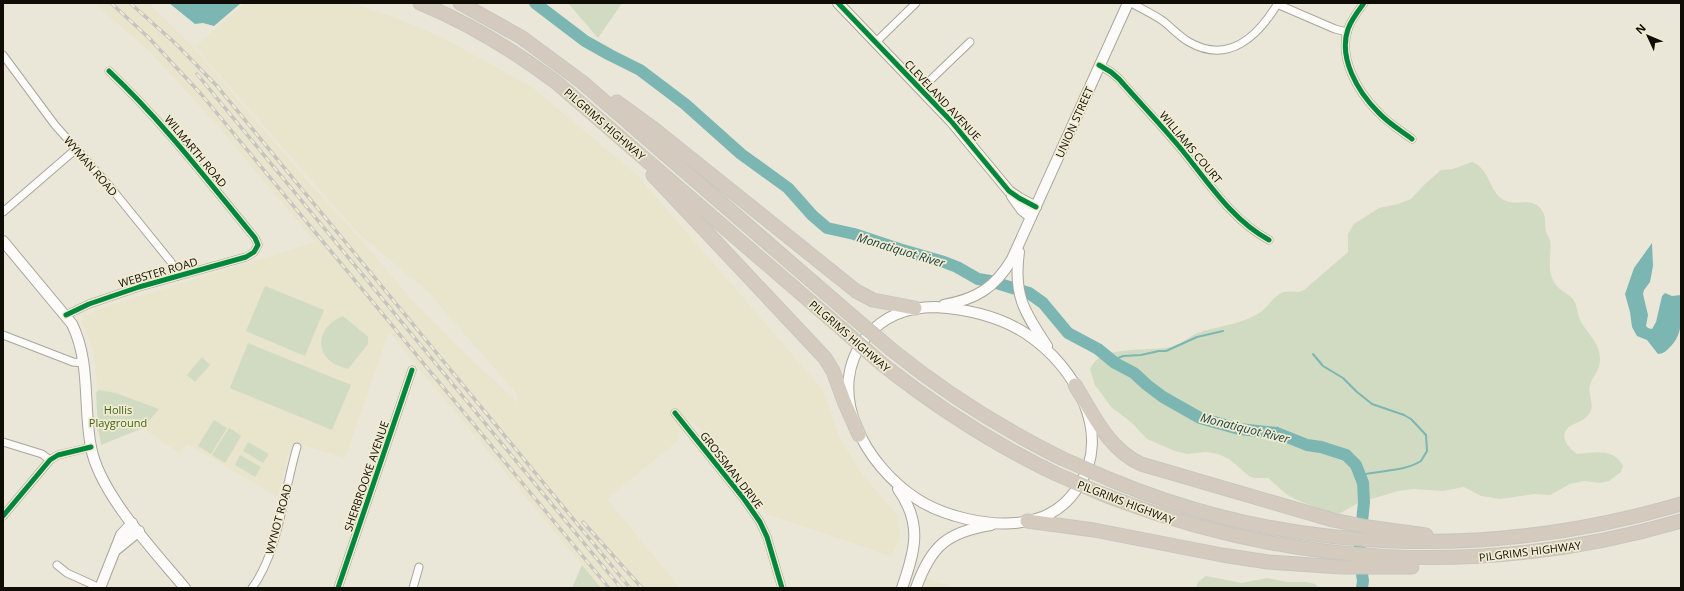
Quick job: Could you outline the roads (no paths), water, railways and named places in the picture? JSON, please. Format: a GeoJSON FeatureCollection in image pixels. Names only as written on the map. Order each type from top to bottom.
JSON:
{"type":"FeatureCollection","features":[{"type":"Feature","properties":{"kind":"highway","name":"PILGRIMS HIGHWAY"},"geometry":{"type":"LineString","coordinates":[[420,3],[464,24],[517,55],[557,83],[604,122],[882,364],[926,398],[1011,451],[1054,473],[1102,494],[1149,512],[1220,533],[1280,545],[1342,554],[1375,562],[1526,553],[1599,542],[1681,521]]}},
{"type":"Feature","properties":{"kind":"highway","name":"PILGRIMS HIGHWAY"},"geometry":{"type":"LineString","coordinates":[[460,3],[510,30],[551,58],[596,94],[852,316],[892,350],[936,384],[976,411],[1028,442],[1109,479],[1162,499],[1209,513],[1269,527],[1342,538],[1376,534],[1516,538],[1611,522],[1681,504]]}},
{"type":"Feature","properties":{"kind":"highway"},"geometry":{"type":"LineString","coordinates":[[551,58],[645,122],[856,291],[873,300],[921,308]]}},
{"type":"Feature","properties":{"kind":"highway"},"geometry":{"type":"LineString","coordinates":[[604,122],[822,354],[833,371],[859,435]]}},
{"type":"Feature","properties":{"kind":"highway"},"geometry":{"type":"LineString","coordinates":[[1075,385],[1108,438],[1131,460],[1146,466],[1343,522],[1376,534]]}},
{"type":"Feature","properties":{"kind":"highway"},"geometry":{"type":"LineString","coordinates":[[1027,521],[1094,530],[1256,561],[1306,566],[1341,567],[1375,562]]}},
{"type":"Feature","properties":{"kind":"main road","name":"CLEVELAND AVENUE"},"geometry":{"type":"LineString","coordinates":[[838,3],[958,129],[1009,190],[1022,210],[1031,217]]}},
{"type":"Feature","properties":{"kind":"main road","name":"UNION STREET"},"geometry":{"type":"LineString","coordinates":[[886,473],[872,457],[859,435],[852,412],[849,392],[850,373],[857,352],[864,340],[879,324],[896,314],[958,302],[974,297],[993,284],[1005,270],[1021,243],[1031,217],[1128,3]]}},
{"type":"Feature","properties":{"kind":"main road","name":"CLEVELAND AVENUE"},"geometry":{"type":"LineString","coordinates":[[1009,190],[1019,198],[1036,206]]}},
{"type":"Feature","properties":{"kind":"main road"},"geometry":{"type":"LineString","coordinates":[[3,240],[66,315],[79,339],[84,363],[91,447],[96,466],[105,484],[132,523],[185,588]]}},
{"type":"Feature","properties":{"kind":"main road","name":"UNION STREET"},"geometry":{"type":"LineString","coordinates":[[1021,243],[1017,276],[1019,293],[1023,306],[1044,341],[1060,363]]}},
{"type":"Feature","properties":{"kind":"main road"},"geometry":{"type":"LineString","coordinates":[[916,588],[927,561],[945,542],[959,533],[972,529],[1044,517],[1064,504],[1079,486],[1089,464],[1092,441],[1090,426],[1083,401],[1075,385],[1060,363],[1029,336],[1004,322],[982,314],[969,311],[921,308]]}},
{"type":"Feature","properties":{"kind":"main road"},"geometry":{"type":"LineString","coordinates":[[886,473],[912,496],[937,510],[974,520],[1009,523]]}},
{"type":"Feature","properties":{"kind":"main road"},"geometry":{"type":"LineString","coordinates":[[886,473],[907,503],[912,514],[915,531],[913,554],[902,588]]}},
{"type":"Feature","properties":{"kind":"main road"},"geometry":{"type":"LineString","coordinates":[[100,588],[117,549],[121,535],[132,523]]}},
{"type":"Feature","properties":{"kind":"main road"},"geometry":{"type":"LineString","coordinates":[[117,549],[139,531]]}},
{"type":"Feature","properties":{"kind":"street"},"geometry":{"type":"LineString","coordinates":[[876,42],[916,3]]}},
{"type":"Feature","properties":{"kind":"street"},"geometry":{"type":"LineString","coordinates":[[1131,3],[1153,14],[1190,43],[1202,48],[1215,50],[1234,47],[1252,37],[1262,26],[1277,3],[1335,29],[1347,32]]}},
{"type":"Feature","properties":{"kind":"street"},"geometry":{"type":"LineString","coordinates":[[1364,3],[1351,21],[1347,32],[1346,46],[1348,60],[1353,76],[1371,105],[1382,116],[1412,139]]}},
{"type":"Feature","properties":{"kind":"street"},"geometry":{"type":"LineString","coordinates":[[921,89],[970,42]]}},
{"type":"Feature","properties":{"kind":"street","name":"WYMAN ROAD"},"geometry":{"type":"LineString","coordinates":[[3,55],[55,125],[111,188],[172,262],[178,276]]}},
{"type":"Feature","properties":{"kind":"street","name":"WILLIAMS COURT"},"geometry":{"type":"LineString","coordinates":[[1099,65],[1119,79],[1181,149],[1235,214],[1252,229],[1269,240]]}},
{"type":"Feature","properties":{"kind":"street","name":"WILMARTH ROAD"},"geometry":{"type":"LineString","coordinates":[[109,72],[137,98],[160,123],[256,240],[258,245],[256,250]]}},
{"type":"Feature","properties":{"kind":"street"},"geometry":{"type":"LineString","coordinates":[[3,212],[76,149]]}},
{"type":"Feature","properties":{"kind":"street","name":"WEBSTER ROAD"},"geometry":{"type":"LineString","coordinates":[[66,315],[94,302],[246,257],[256,250]]}},
{"type":"Feature","properties":{"kind":"street"},"geometry":{"type":"LineString","coordinates":[[3,335],[73,362],[84,363]]}},
{"type":"Feature","properties":{"kind":"street","name":"SHERBROOKE AVENUE"},"geometry":{"type":"LineString","coordinates":[[338,588],[412,370]]}},
{"type":"Feature","properties":{"kind":"street","name":"GROSSMAN DRIVE"},"geometry":{"type":"LineString","coordinates":[[675,413],[744,499],[760,522],[771,548],[782,588]]}},
{"type":"Feature","properties":{"kind":"street"},"geometry":{"type":"LineString","coordinates":[[3,442],[42,454],[50,460]]}},
{"type":"Feature","properties":{"kind":"street"},"geometry":{"type":"LineString","coordinates":[[3,516],[50,460],[61,454],[91,447]]}},
{"type":"Feature","properties":{"kind":"street","name":"WYNOT ROAD"},"geometry":{"type":"LineString","coordinates":[[252,588],[264,570],[274,539],[297,447]]}},
{"type":"Feature","properties":{"kind":"street"},"geometry":{"type":"LineString","coordinates":[[56,565],[67,573],[100,588]]}},
{"type":"Feature","properties":{"kind":"street"},"geometry":{"type":"LineString","coordinates":[[413,588],[419,567]]}},
{"type":"Feature","properties":{"kind":"water"},"geometry":{"type":"Polygon","coordinates":[[[169,3],[241,3],[214,26],[203,23],[195,24],[169,3]]]}},
{"type":"Feature","properties":{"kind":"water"},"geometry":{"type":"Polygon","coordinates":[[[1652,243],[1653,266],[1650,282],[1643,294],[1648,315],[1646,326],[1652,329],[1656,322],[1662,296],[1665,293],[1672,296],[1681,295],[1681,323],[1678,335],[1667,350],[1658,354],[1647,340],[1637,336],[1632,327],[1625,294],[1634,268],[1652,243]]]}},
{"type":"Feature","properties":{"kind":"waterway","name":"Monatiquot River"},"geometry":{"type":"LineString","coordinates":[[535,3],[585,41],[640,70],[685,104],[741,154],[788,188],[812,215],[827,228],[854,234],[944,262],[957,267],[978,279],[990,281],[1029,293],[1043,303],[1068,333],[1098,349],[1115,363],[1134,373],[1163,397],[1200,418],[1239,429],[1277,433],[1307,445],[1321,447],[1346,455],[1356,465],[1363,483],[1364,502],[1359,552],[1363,581],[1362,588]]}},
{"type":"Feature","properties":{"kind":"waterway"},"geometry":{"type":"LineString","coordinates":[[1111,361],[1123,356],[1166,351],[1197,337],[1223,331]]}},
{"type":"Feature","properties":{"kind":"waterway"},"geometry":{"type":"LineString","coordinates":[[1313,354],[1323,366],[1343,378],[1372,404],[1404,415],[1411,419],[1426,435],[1427,451],[1421,461],[1414,465],[1400,469],[1361,475]]}},
{"type":"Feature","properties":{"kind":"railway"},"geometry":{"type":"LineString","coordinates":[[111,3],[149,38],[201,94],[609,588]]}},
{"type":"Feature","properties":{"kind":"railway"},"geometry":{"type":"LineString","coordinates":[[130,3],[175,43],[217,86],[630,588]]}},
{"type":"Feature","properties":{"kind":"railway"},"geometry":{"type":"LineString","coordinates":[[197,74],[621,588]]}},
{"type":"Feature","properties":{"kind":"railway"},"geometry":{"type":"LineString","coordinates":[[583,522],[642,588]]}},
{"type":"Feature","properties":{"kind":"park label","name":"Hollis Playground"},"geometry":{"type":"Point","coordinates":[118,415]}}]}
